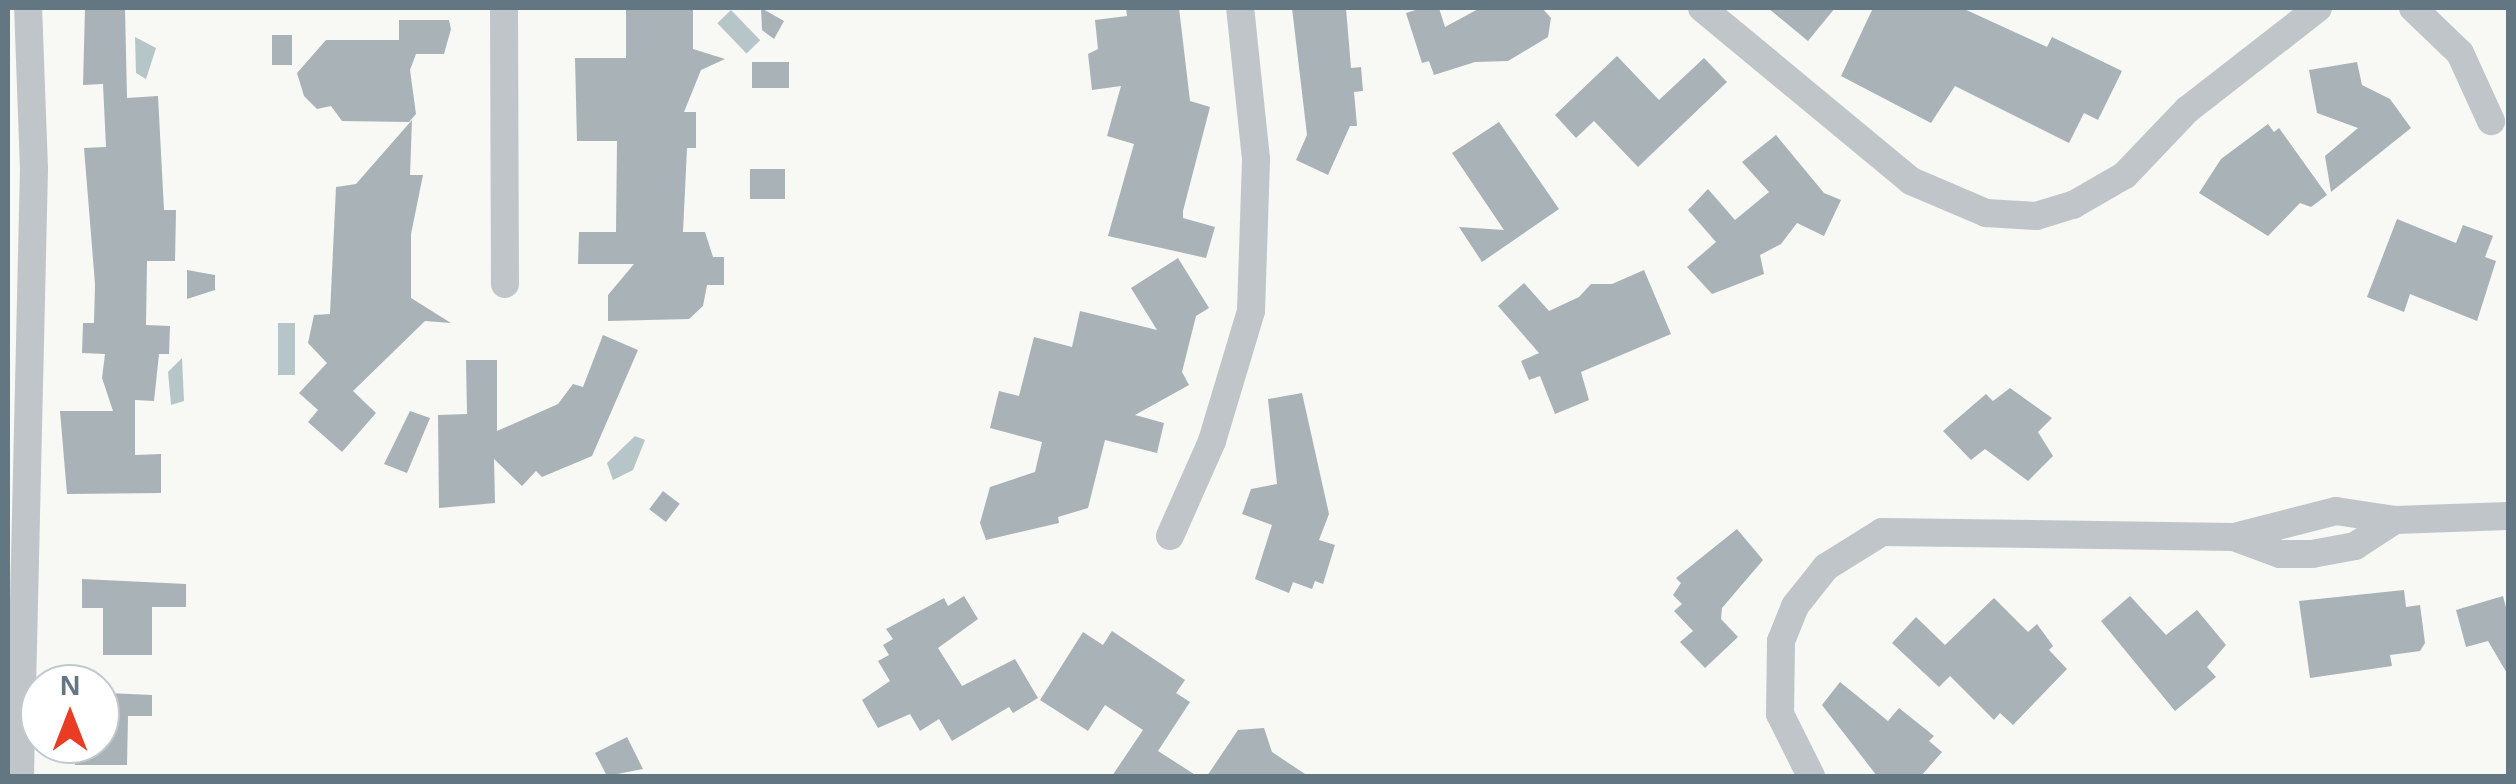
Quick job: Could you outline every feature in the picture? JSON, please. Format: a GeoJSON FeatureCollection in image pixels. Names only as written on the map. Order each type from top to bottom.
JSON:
{"type":"FeatureCollection","features":[{"type":"Feature","properties":{"kind":"street"},"geometry":{"type":"LineString","coordinates":[[20,776],[34,170],[28,8]]}},
{"type":"Feature","properties":{"kind":"street"},"geometry":{"type":"LineString","coordinates":[[504,8],[505,284]]}},
{"type":"Feature","properties":{"kind":"street"},"geometry":{"type":"LineString","coordinates":[[1170,536],[1212,441],[1251,311],[1256,160],[1240,8]]}},
{"type":"Feature","properties":{"kind":"street"},"geometry":{"type":"LineString","coordinates":[[1702,8],[1911,180],[1986,213],[2036,216],[2073,205],[2125,175],[2187,110],[2318,8]]}},
{"type":"Feature","properties":{"kind":"street"},"geometry":{"type":"LineString","coordinates":[[2413,8],[2460,53],[2491,121]]}},
{"type":"Feature","properties":{"kind":"street"},"geometry":{"type":"LineString","coordinates":[[2234,537],[2296,518],[2336,512],[2395,520],[2508,516]]}},
{"type":"Feature","properties":{"kind":"street"},"geometry":{"type":"LineString","coordinates":[[2296,518],[2298,554]]}},
{"type":"Feature","properties":{"kind":"street"},"geometry":{"type":"LineString","coordinates":[[1811,776],[1780,714],[1781,642],[1796,606],[1848,549],[1882,532],[1942,529],[2234,537],[2298,554],[2355,546],[2395,520]]}},
{"type":"Feature","properties":{"kind":"shaded area"},"geometry":{"type":"Polygon","coordinates":[[[731,10],[760,40],[747,53],[717,23],[731,10]]]}},
{"type":"Feature","properties":{"kind":"shaded area"},"geometry":{"type":"Polygon","coordinates":[[[135,37],[156,48],[146,79],[136,73],[135,37]]]}},
{"type":"Feature","properties":{"kind":"shaded area"},"geometry":{"type":"Polygon","coordinates":[[[278,323],[295,323],[295,375],[278,375],[278,323]]]}},
{"type":"Feature","properties":{"kind":"shaded area"},"geometry":{"type":"Polygon","coordinates":[[[182,358],[184,401],[171,405],[168,372],[182,358]]]}},
{"type":"Feature","properties":{"kind":"shaded area"},"geometry":{"type":"Polygon","coordinates":[[[635,436],[645,440],[633,470],[613,480],[607,463],[635,436]]]}},
{"type":"Feature","properties":{"kind":"building"},"geometry":{"type":"Polygon","coordinates":[[[85,8],[125,8],[127,98],[158,96],[164,210],[176,210],[175,261],[147,261],[146,325],[170,326],[169,354],[159,354],[154,401],[135,400],[135,455],[161,454],[161,493],[67,494],[60,411],[113,411],[102,378],[105,354],[82,353],[83,323],[94,323],[95,284],[84,148],[106,147],[103,84],[83,85],[85,8]]]}},
{"type":"Feature","properties":{"kind":"building"},"geometry":{"type":"Polygon","coordinates":[[[626,8],[693,8],[693,49],[725,59],[701,70],[684,112],[696,112],[696,148],[687,148],[683,232],[705,232],[713,257],[724,257],[724,285],[707,285],[703,306],[689,319],[608,321],[608,295],[634,264],[578,264],[579,232],[616,232],[617,141],[577,141],[575,58],[626,58],[626,8]]]}},
{"type":"Feature","properties":{"kind":"building"},"geometry":{"type":"Polygon","coordinates":[[[761,8],[784,21],[774,39],[762,30],[761,8]]]}},
{"type":"Feature","properties":{"kind":"building"},"geometry":{"type":"Polygon","coordinates":[[[1126,8],[1179,8],[1190,101],[1210,107],[1183,211],[1183,218],[1215,227],[1206,258],[1108,236],[1134,144],[1107,136],[1121,86],[1092,90],[1088,54],[1098,49],[1095,20],[1127,16],[1126,8]]]}},
{"type":"Feature","properties":{"kind":"building"},"geometry":{"type":"Polygon","coordinates":[[[1292,8],[1346,8],[1351,68],[1361,67],[1363,91],[1354,92],[1357,126],[1350,126],[1328,175],[1296,160],[1307,135],[1292,8]]]}},
{"type":"Feature","properties":{"kind":"building"},"geometry":{"type":"Polygon","coordinates":[[[1439,8],[1445,27],[1480,8],[1542,8],[1551,18],[1548,37],[1508,61],[1475,62],[1434,75],[1429,61],[1422,63],[1406,13],[1439,8]]]}},
{"type":"Feature","properties":{"kind":"building"},"geometry":{"type":"Polygon","coordinates":[[[1768,8],[1835,8],[1808,41],[1768,8]]]}},
{"type":"Feature","properties":{"kind":"building"},"geometry":{"type":"Polygon","coordinates":[[[1873,8],[1962,8],[2047,47],[2052,37],[2122,71],[2098,120],[2084,113],[2069,143],[1955,86],[1931,123],[1841,76],[1873,8]]]}},
{"type":"Feature","properties":{"kind":"building"},"geometry":{"type":"Polygon","coordinates":[[[399,20],[449,20],[451,29],[444,54],[416,54],[410,70],[416,114],[409,122],[342,121],[331,106],[317,109],[304,96],[297,73],[326,40],[399,40],[399,20]]]}},
{"type":"Feature","properties":{"kind":"building"},"geometry":{"type":"Polygon","coordinates":[[[272,35],[292,35],[292,65],[272,65],[272,35]]]}},
{"type":"Feature","properties":{"kind":"building"},"geometry":{"type":"Polygon","coordinates":[[[1617,56],[1659,100],[1704,58],[1727,82],[1638,167],[1594,121],[1576,138],[1555,115],[1617,56]]]}},
{"type":"Feature","properties":{"kind":"building"},"geometry":{"type":"Polygon","coordinates":[[[752,62],[789,62],[789,88],[752,88],[752,62]]]}},
{"type":"Feature","properties":{"kind":"building"},"geometry":{"type":"Polygon","coordinates":[[[2357,62],[2362,85],[2390,99],[2411,128],[2331,192],[2325,156],[2358,128],[2317,113],[2309,70],[2357,62]]]}},
{"type":"Feature","properties":{"kind":"building"},"geometry":{"type":"Polygon","coordinates":[[[412,120],[410,175],[423,175],[411,234],[411,298],[451,323],[425,321],[353,391],[376,413],[342,452],[308,422],[318,410],[299,393],[327,363],[308,343],[314,315],[330,314],[336,187],[356,184],[412,120]]]}},
{"type":"Feature","properties":{"kind":"building"},"geometry":{"type":"Polygon","coordinates":[[[1499,122],[1559,209],[1482,262],[1459,227],[1504,230],[1452,153],[1499,122]]]}},
{"type":"Feature","properties":{"kind":"building"},"geometry":{"type":"Polygon","coordinates":[[[2268,124],[2274,132],[2279,128],[2327,195],[2311,207],[2300,203],[2268,236],[2199,193],[2221,159],[2268,124]]]}},
{"type":"Feature","properties":{"kind":"building"},"geometry":{"type":"Polygon","coordinates":[[[1776,135],[1824,193],[1841,200],[1824,236],[1797,223],[1781,244],[1760,255],[1764,274],[1712,294],[1687,267],[1716,242],[1688,210],[1708,189],[1735,220],[1769,192],[1742,162],[1776,135]]]}},
{"type":"Feature","properties":{"kind":"building"},"geometry":{"type":"Polygon","coordinates":[[[750,169],[785,169],[785,199],[750,199],[750,169]]]}},
{"type":"Feature","properties":{"kind":"building"},"geometry":{"type":"Polygon","coordinates":[[[2397,219],[2456,243],[2463,225],[2493,236],[2485,257],[2496,261],[2477,321],[2410,294],[2404,312],[2367,297],[2397,219]]]}},
{"type":"Feature","properties":{"kind":"building"},"geometry":{"type":"Polygon","coordinates":[[[1178,258],[1209,308],[1196,316],[1182,372],[1189,385],[1135,415],[1164,423],[1157,453],[1105,440],[1088,508],[1058,517],[1059,523],[986,540],[980,523],[990,487],[1035,472],[1042,442],[990,428],[999,391],[1019,396],[1034,337],[1072,347],[1080,311],[1157,330],[1131,288],[1178,258]]]}},
{"type":"Feature","properties":{"kind":"building"},"geometry":{"type":"Polygon","coordinates":[[[187,270],[215,275],[215,290],[187,299],[187,270]]]}},
{"type":"Feature","properties":{"kind":"building"},"geometry":{"type":"Polygon","coordinates":[[[1644,270],[1671,334],[1581,372],[1589,400],[1555,414],[1540,376],[1529,380],[1521,361],[1539,353],[1498,306],[1524,283],[1549,311],[1579,297],[1591,284],[1612,284],[1644,270]]]}},
{"type":"Feature","properties":{"kind":"building"},"geometry":{"type":"Polygon","coordinates":[[[603,335],[638,350],[592,456],[542,477],[536,471],[522,486],[494,459],[495,503],[439,508],[438,415],[467,414],[466,360],[497,360],[497,431],[558,404],[573,384],[583,387],[603,335]]]}},
{"type":"Feature","properties":{"kind":"building"},"geometry":{"type":"Polygon","coordinates":[[[2010,388],[2052,418],[2038,432],[2053,456],[2028,481],[1985,449],[1971,460],[1943,431],[1986,394],[1993,401],[2010,388]]]}},
{"type":"Feature","properties":{"kind":"building"},"geometry":{"type":"Polygon","coordinates":[[[1302,393],[1329,514],[1319,540],[1335,545],[1323,584],[1315,581],[1312,589],[1293,582],[1289,593],[1255,579],[1272,525],[1242,514],[1251,489],[1277,484],[1268,399],[1302,393]]]}},
{"type":"Feature","properties":{"kind":"building"},"geometry":{"type":"Polygon","coordinates":[[[410,411],[430,418],[407,473],[384,464],[410,411]]]}},
{"type":"Feature","properties":{"kind":"building"},"geometry":{"type":"Polygon","coordinates":[[[663,491],[680,504],[666,522],[649,509],[663,491]]]}},
{"type":"Feature","properties":{"kind":"building"},"geometry":{"type":"Polygon","coordinates":[[[1737,529],[1763,560],[1722,608],[1721,619],[1738,637],[1705,668],[1680,642],[1693,631],[1674,611],[1682,604],[1673,595],[1681,583],[1676,578],[1737,529]]]}},
{"type":"Feature","properties":{"kind":"building"},"geometry":{"type":"Polygon","coordinates":[[[82,579],[186,584],[186,607],[152,607],[152,655],[103,655],[103,608],[82,608],[82,579]]]}},
{"type":"Feature","properties":{"kind":"building"},"geometry":{"type":"Polygon","coordinates":[[[2404,590],[2406,607],[2420,605],[2425,643],[2420,651],[2390,655],[2392,666],[2310,678],[2299,601],[2404,590]]]}},
{"type":"Feature","properties":{"kind":"building"},"geometry":{"type":"Polygon","coordinates":[[[964,596],[978,619],[938,648],[962,686],[1015,659],[1038,698],[1013,713],[1009,707],[952,741],[939,719],[920,731],[910,714],[878,728],[862,700],[890,681],[878,661],[889,655],[883,645],[893,639],[886,629],[944,598],[948,606],[964,596]]]}},
{"type":"Feature","properties":{"kind":"building"},"geometry":{"type":"Polygon","coordinates":[[[2130,596],[2166,635],[2197,610],[2226,645],[2207,667],[2216,677],[2175,711],[2101,621],[2130,596]]]}},
{"type":"Feature","properties":{"kind":"building"},"geometry":{"type":"Polygon","coordinates":[[[2503,596],[2508,615],[2508,675],[2488,641],[2466,647],[2456,610],[2503,596]]]}},
{"type":"Feature","properties":{"kind":"building"},"geometry":{"type":"Polygon","coordinates":[[[1994,598],[2028,632],[2037,624],[2053,646],[2049,650],[2067,669],[2013,725],[2000,713],[1994,720],[1950,676],[1939,687],[1892,643],[1916,617],[1945,645],[1994,598]]]}},
{"type":"Feature","properties":{"kind":"building"},"geometry":{"type":"Polygon","coordinates":[[[1112,631],[1185,680],[1176,693],[1190,702],[1158,751],[1197,776],[1112,776],[1143,730],[1105,705],[1088,731],[1040,700],[1083,632],[1103,645],[1112,631]]]}},
{"type":"Feature","properties":{"kind":"building"},"geometry":{"type":"Polygon","coordinates":[[[1840,682],[1888,721],[1899,708],[1934,736],[1929,741],[1942,752],[1921,776],[1877,776],[1822,705],[1840,682]]]}},
{"type":"Feature","properties":{"kind":"building"},"geometry":{"type":"Polygon","coordinates":[[[120,694],[152,695],[152,716],[128,716],[127,765],[75,765],[120,764],[120,694]]]}},
{"type":"Feature","properties":{"kind":"building"},"geometry":{"type":"Polygon","coordinates":[[[1264,728],[1272,752],[1308,776],[1207,776],[1238,730],[1264,728]]]}},
{"type":"Feature","properties":{"kind":"building"},"geometry":{"type":"Polygon","coordinates":[[[627,737],[643,769],[607,776],[595,753],[627,737]]]}}]}
